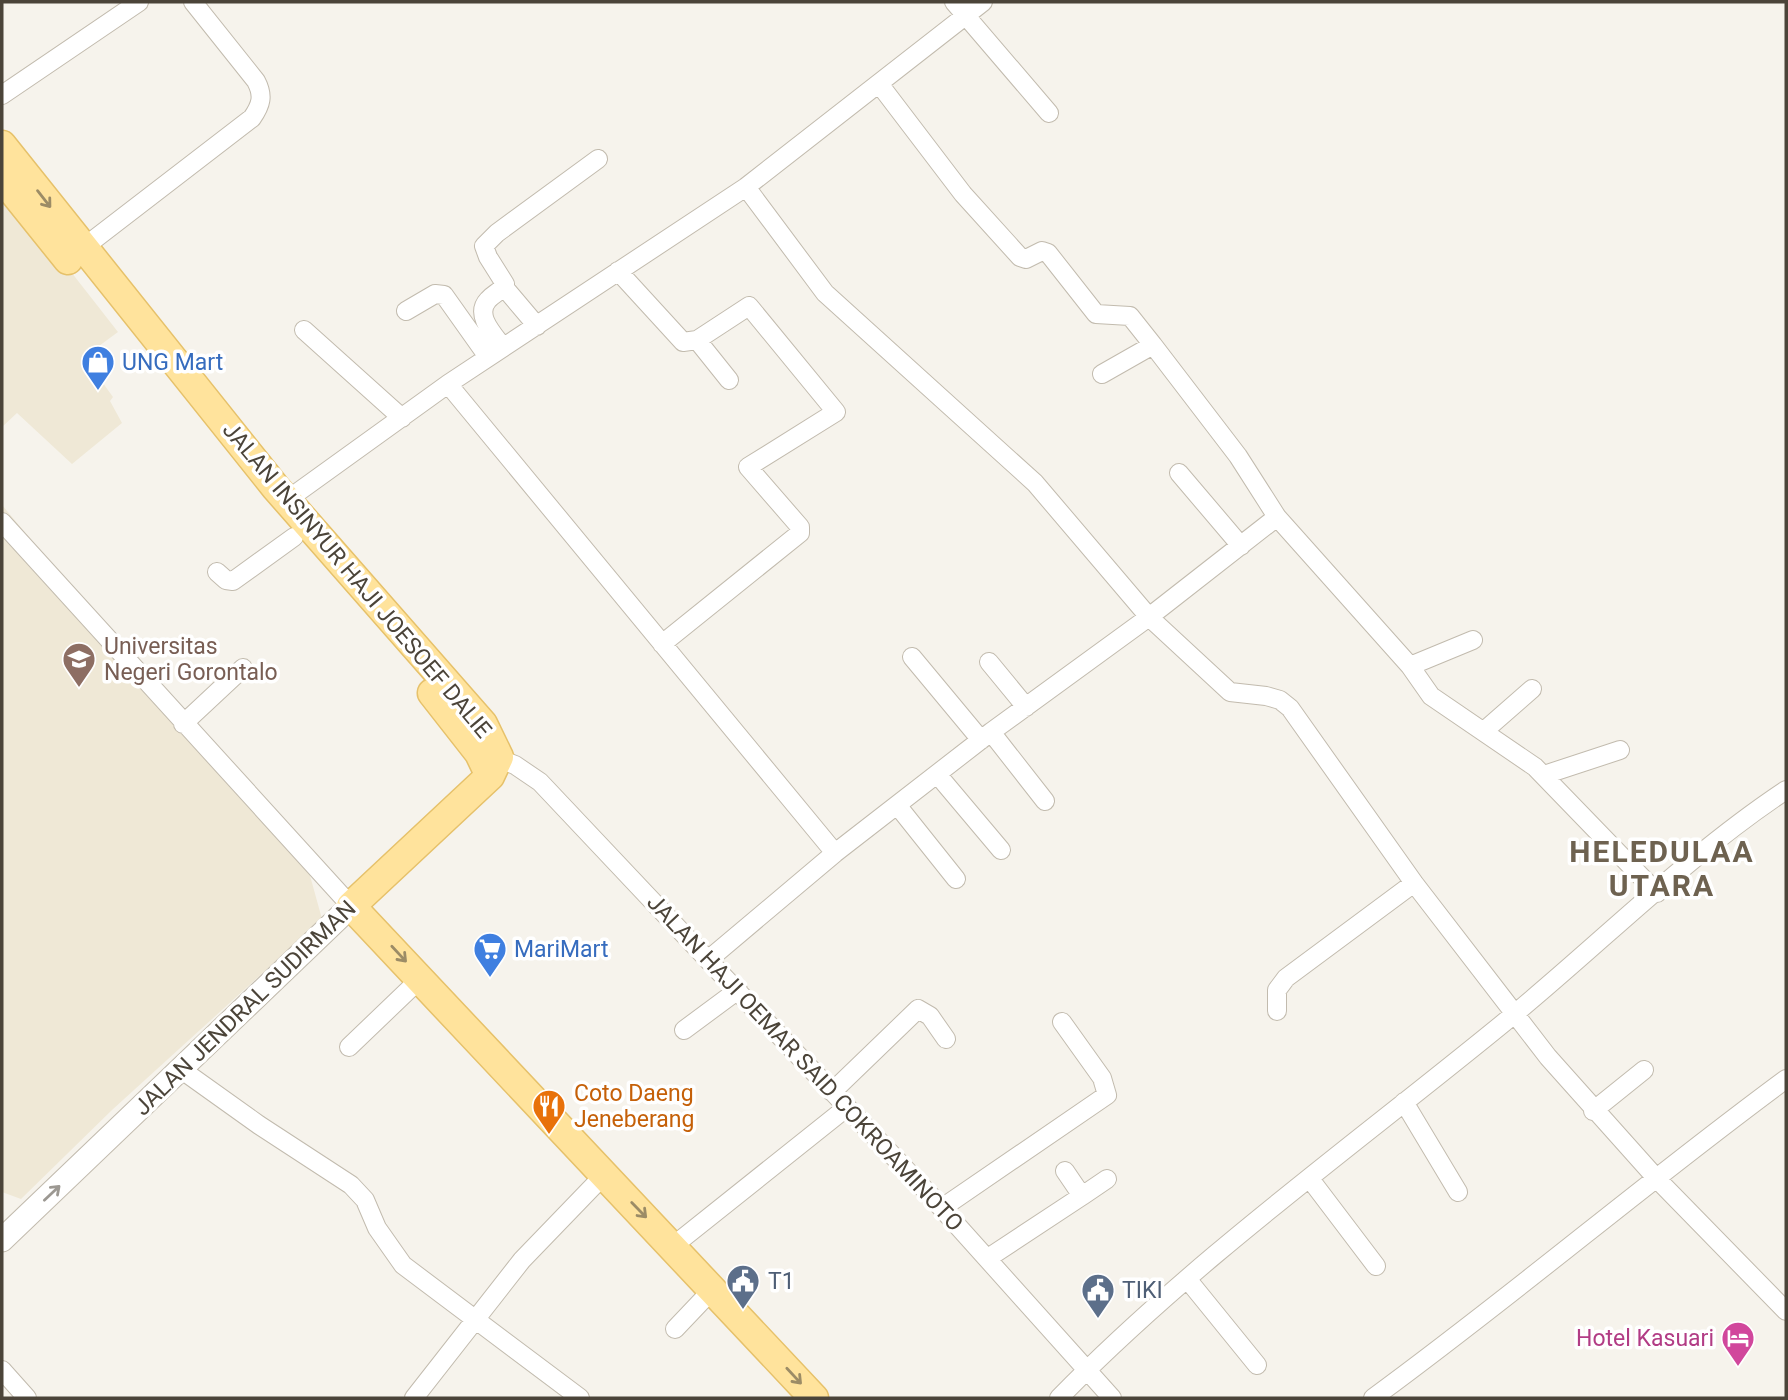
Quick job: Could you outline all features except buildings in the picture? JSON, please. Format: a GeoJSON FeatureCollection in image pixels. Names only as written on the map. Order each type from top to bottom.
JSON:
{"type":"FeatureCollection","features":[{"type":"Feature","properties":{"kind":"main road","name":"JALAN INSINYUR HAJI JOESOEF DALIE"},"geometry":{"type":"LineString","coordinates":[[2,145],[275,496],[294,537],[489,762]]}},
{"type":"Feature","properties":{"kind":"main road","name":"JALAN INSINYUR HAJI JOESOEF DALIE"},"geometry":{"type":"LineString","coordinates":[[2,178],[275,496],[471,709],[494,741],[489,762]]}},
{"type":"Feature","properties":{"kind":"main road","name":"JALAN JENDRAL SUDIRMAN"},"geometry":{"type":"LineString","coordinates":[[351,906],[489,762]]}},
{"type":"Feature","properties":{"kind":"main road"},"geometry":{"type":"LineString","coordinates":[[351,906],[673,1245],[814,1398]]}},
{"type":"Feature","properties":{"kind":"street"},"geometry":{"type":"LineString","coordinates":[[2,95],[117,8],[139,2]]}},
{"type":"Feature","properties":{"kind":"street"},"geometry":{"type":"LineString","coordinates":[[83,248],[252,118],[258,108],[261,90],[256,81],[193,2]]}},
{"type":"Feature","properties":{"kind":"street"},"geometry":{"type":"LineString","coordinates":[[275,496],[402,418],[448,384],[746,187],[880,85],[959,9],[983,2]]}},
{"type":"Feature","properties":{"kind":"street"},"geometry":{"type":"LineString","coordinates":[[959,9],[1049,113]]}},
{"type":"Feature","properties":{"kind":"street"},"geometry":{"type":"LineString","coordinates":[[880,85],[963,194],[1020,257],[1026,260],[1042,251],[1048,254],[1096,314],[1130,316],[1238,456],[1277,517],[1410,666],[1431,696],[1544,775],[1657,893]]}},
{"type":"Feature","properties":{"kind":"street"},"geometry":{"type":"LineString","coordinates":[[537,326],[504,287],[503,279],[485,251],[488,240],[598,159]]}},
{"type":"Feature","properties":{"kind":"street"},"geometry":{"type":"LineString","coordinates":[[746,187],[825,293],[1035,483],[1149,617],[1230,692],[1280,699],[1290,708],[1414,883],[1514,1014],[1593,1111],[1786,1311]]}},
{"type":"Feature","properties":{"kind":"street"},"geometry":{"type":"LineString","coordinates":[[618,271],[683,342],[697,340],[749,306],[836,414],[748,467],[800,527],[800,533],[662,644]]}},
{"type":"Feature","properties":{"kind":"street"},"geometry":{"type":"LineString","coordinates":[[496,352],[483,311],[488,299],[504,287]]}},
{"type":"Feature","properties":{"kind":"street"},"geometry":{"type":"LineString","coordinates":[[406,311],[435,294],[444,295],[496,352]]}},
{"type":"Feature","properties":{"kind":"street"},"geometry":{"type":"LineString","coordinates":[[304,330],[402,418]]}},
{"type":"Feature","properties":{"kind":"street"},"geometry":{"type":"LineString","coordinates":[[697,340],[729,380]]}},
{"type":"Feature","properties":{"kind":"street"},"geometry":{"type":"LineString","coordinates":[[1102,374],[1153,345]]}},
{"type":"Feature","properties":{"kind":"street"},"geometry":{"type":"LineString","coordinates":[[448,384],[835,853]]}},
{"type":"Feature","properties":{"kind":"street"},"geometry":{"type":"LineString","coordinates":[[1179,473],[1241,546]]}},
{"type":"Feature","properties":{"kind":"street"},"geometry":{"type":"LineString","coordinates":[[708,960],[897,804],[1149,617],[1277,517]]}},
{"type":"Feature","properties":{"kind":"street"},"geometry":{"type":"LineString","coordinates":[[2,522],[351,906]]}},
{"type":"Feature","properties":{"kind":"street"},"geometry":{"type":"LineString","coordinates":[[217,572],[233,582],[294,537]]}},
{"type":"Feature","properties":{"kind":"street"},"geometry":{"type":"LineString","coordinates":[[1410,666],[1473,640]]}},
{"type":"Feature","properties":{"kind":"street"},"geometry":{"type":"LineString","coordinates":[[912,657],[1045,801]]}},
{"type":"Feature","properties":{"kind":"street"},"geometry":{"type":"LineString","coordinates":[[989,662],[1026,707]]}},
{"type":"Feature","properties":{"kind":"street"},"geometry":{"type":"LineString","coordinates":[[183,724],[243,668]]}},
{"type":"Feature","properties":{"kind":"street"},"geometry":{"type":"LineString","coordinates":[[1484,731],[1532,689]]}},
{"type":"Feature","properties":{"kind":"street"},"geometry":{"type":"LineString","coordinates":[[1544,775],[1620,750]]}},
{"type":"Feature","properties":{"kind":"street","name":"JALAN HAJI OEMAR SAID COKROAMINOTO"},"geometry":{"type":"LineString","coordinates":[[489,762],[526,771],[540,782],[942,1208],[1085,1371],[1112,1398]]}},
{"type":"Feature","properties":{"kind":"street"},"geometry":{"type":"LineString","coordinates":[[937,774],[1001,850]]}},
{"type":"Feature","properties":{"kind":"street"},"geometry":{"type":"LineString","coordinates":[[1059,1398],[1085,1371],[1188,1280],[1514,1014],[1714,844],[1786,790]]}},
{"type":"Feature","properties":{"kind":"street"},"geometry":{"type":"LineString","coordinates":[[897,804],[956,879]]}},
{"type":"Feature","properties":{"kind":"street"},"geometry":{"type":"LineString","coordinates":[[1277,1011],[1277,990],[1286,978],[1414,883]]}},
{"type":"Feature","properties":{"kind":"street","name":"JALAN JENDRAL SUDIRMAN"},"geometry":{"type":"LineString","coordinates":[[2,1240],[351,906]]}},
{"type":"Feature","properties":{"kind":"street"},"geometry":{"type":"LineString","coordinates":[[349,1048],[421,978]]}},
{"type":"Feature","properties":{"kind":"street"},"geometry":{"type":"LineString","coordinates":[[684,1030],[738,990]]}},
{"type":"Feature","properties":{"kind":"street"},"geometry":{"type":"LineString","coordinates":[[832,1092],[918,1009],[930,1016],[946,1039]]}},
{"type":"Feature","properties":{"kind":"street"},"geometry":{"type":"LineString","coordinates":[[942,1208],[1107,1095],[1102,1078],[1062,1021]]}},
{"type":"Feature","properties":{"kind":"street"},"geometry":{"type":"LineString","coordinates":[[182,1070],[259,1125],[351,1185],[365,1200],[377,1228],[403,1265],[474,1321],[580,1398]]}},
{"type":"Feature","properties":{"kind":"street"},"geometry":{"type":"LineString","coordinates":[[1593,1111],[1644,1070]]}},
{"type":"Feature","properties":{"kind":"street"},"geometry":{"type":"LineString","coordinates":[[1373,1398],[1469,1328],[1786,1079]]}},
{"type":"Feature","properties":{"kind":"street"},"geometry":{"type":"LineString","coordinates":[[1404,1102],[1458,1192]]}},
{"type":"Feature","properties":{"kind":"street"},"geometry":{"type":"LineString","coordinates":[[673,1245],[846,1108]]}},
{"type":"Feature","properties":{"kind":"street"},"geometry":{"type":"LineString","coordinates":[[1065,1171],[1082,1196]]}},
{"type":"Feature","properties":{"kind":"street"},"geometry":{"type":"LineString","coordinates":[[414,1398],[522,1259],[605,1174]]}},
{"type":"Feature","properties":{"kind":"street"},"geometry":{"type":"LineString","coordinates":[[988,1258],[1107,1178]]}},
{"type":"Feature","properties":{"kind":"street"},"geometry":{"type":"LineString","coordinates":[[1310,1179],[1376,1266]]}},
{"type":"Feature","properties":{"kind":"street"},"geometry":{"type":"LineString","coordinates":[[1188,1280],[1257,1365]]}},
{"type":"Feature","properties":{"kind":"street"},"geometry":{"type":"LineString","coordinates":[[675,1329],[713,1289]]}},
{"type":"Feature","properties":{"kind":"street"},"geometry":{"type":"LineString","coordinates":[[2,1370],[27,1398]]}},
{"type":"Feature","properties":{"kind":"shaded area"},"geometry":{"type":"Polygon","coordinates":[[[11,195],[118,332],[84,357],[113,397],[110,401],[122,423],[72,464],[17,413],[2,427],[2,203],[11,195]]]}},
{"type":"Feature","properties":{"kind":"shaded area","name":"Universitas Negeri Gorontalo"},"geometry":{"type":"Polygon","coordinates":[[[2,505],[309,872],[322,919],[112,1110],[21,1199],[2,1192],[2,505]]]}},
{"type":"Feature","properties":{"kind":"place","name":"UNG Mart"},"geometry":{"type":"Point","coordinates":[98,392]}},
{"type":"Feature","properties":{"kind":"place","name":"Universitas Negeri Gorontalo"},"geometry":{"type":"Point","coordinates":[79,689]}},
{"type":"Feature","properties":{"kind":"place","name":"MariMart"},"geometry":{"type":"Point","coordinates":[490,979]}},
{"type":"Feature","properties":{"kind":"place","name":"Coto Daeng Jeneberang"},"geometry":{"type":"Point","coordinates":[549,1136]}},
{"type":"Feature","properties":{"kind":"place","name":"T1"},"geometry":{"type":"Point","coordinates":[743,1311]}},
{"type":"Feature","properties":{"kind":"place","name":"TIKI"},"geometry":{"type":"Point","coordinates":[1098,1320]}},
{"type":"Feature","properties":{"kind":"place","name":"Hotel Kasuari"},"geometry":{"type":"Point","coordinates":[1738,1368]}},
{"type":"Feature","properties":{"kind":"district","name":"HELEDULAA UTARA"},"geometry":{"type":"Point","coordinates":[1662,868]}}]}
